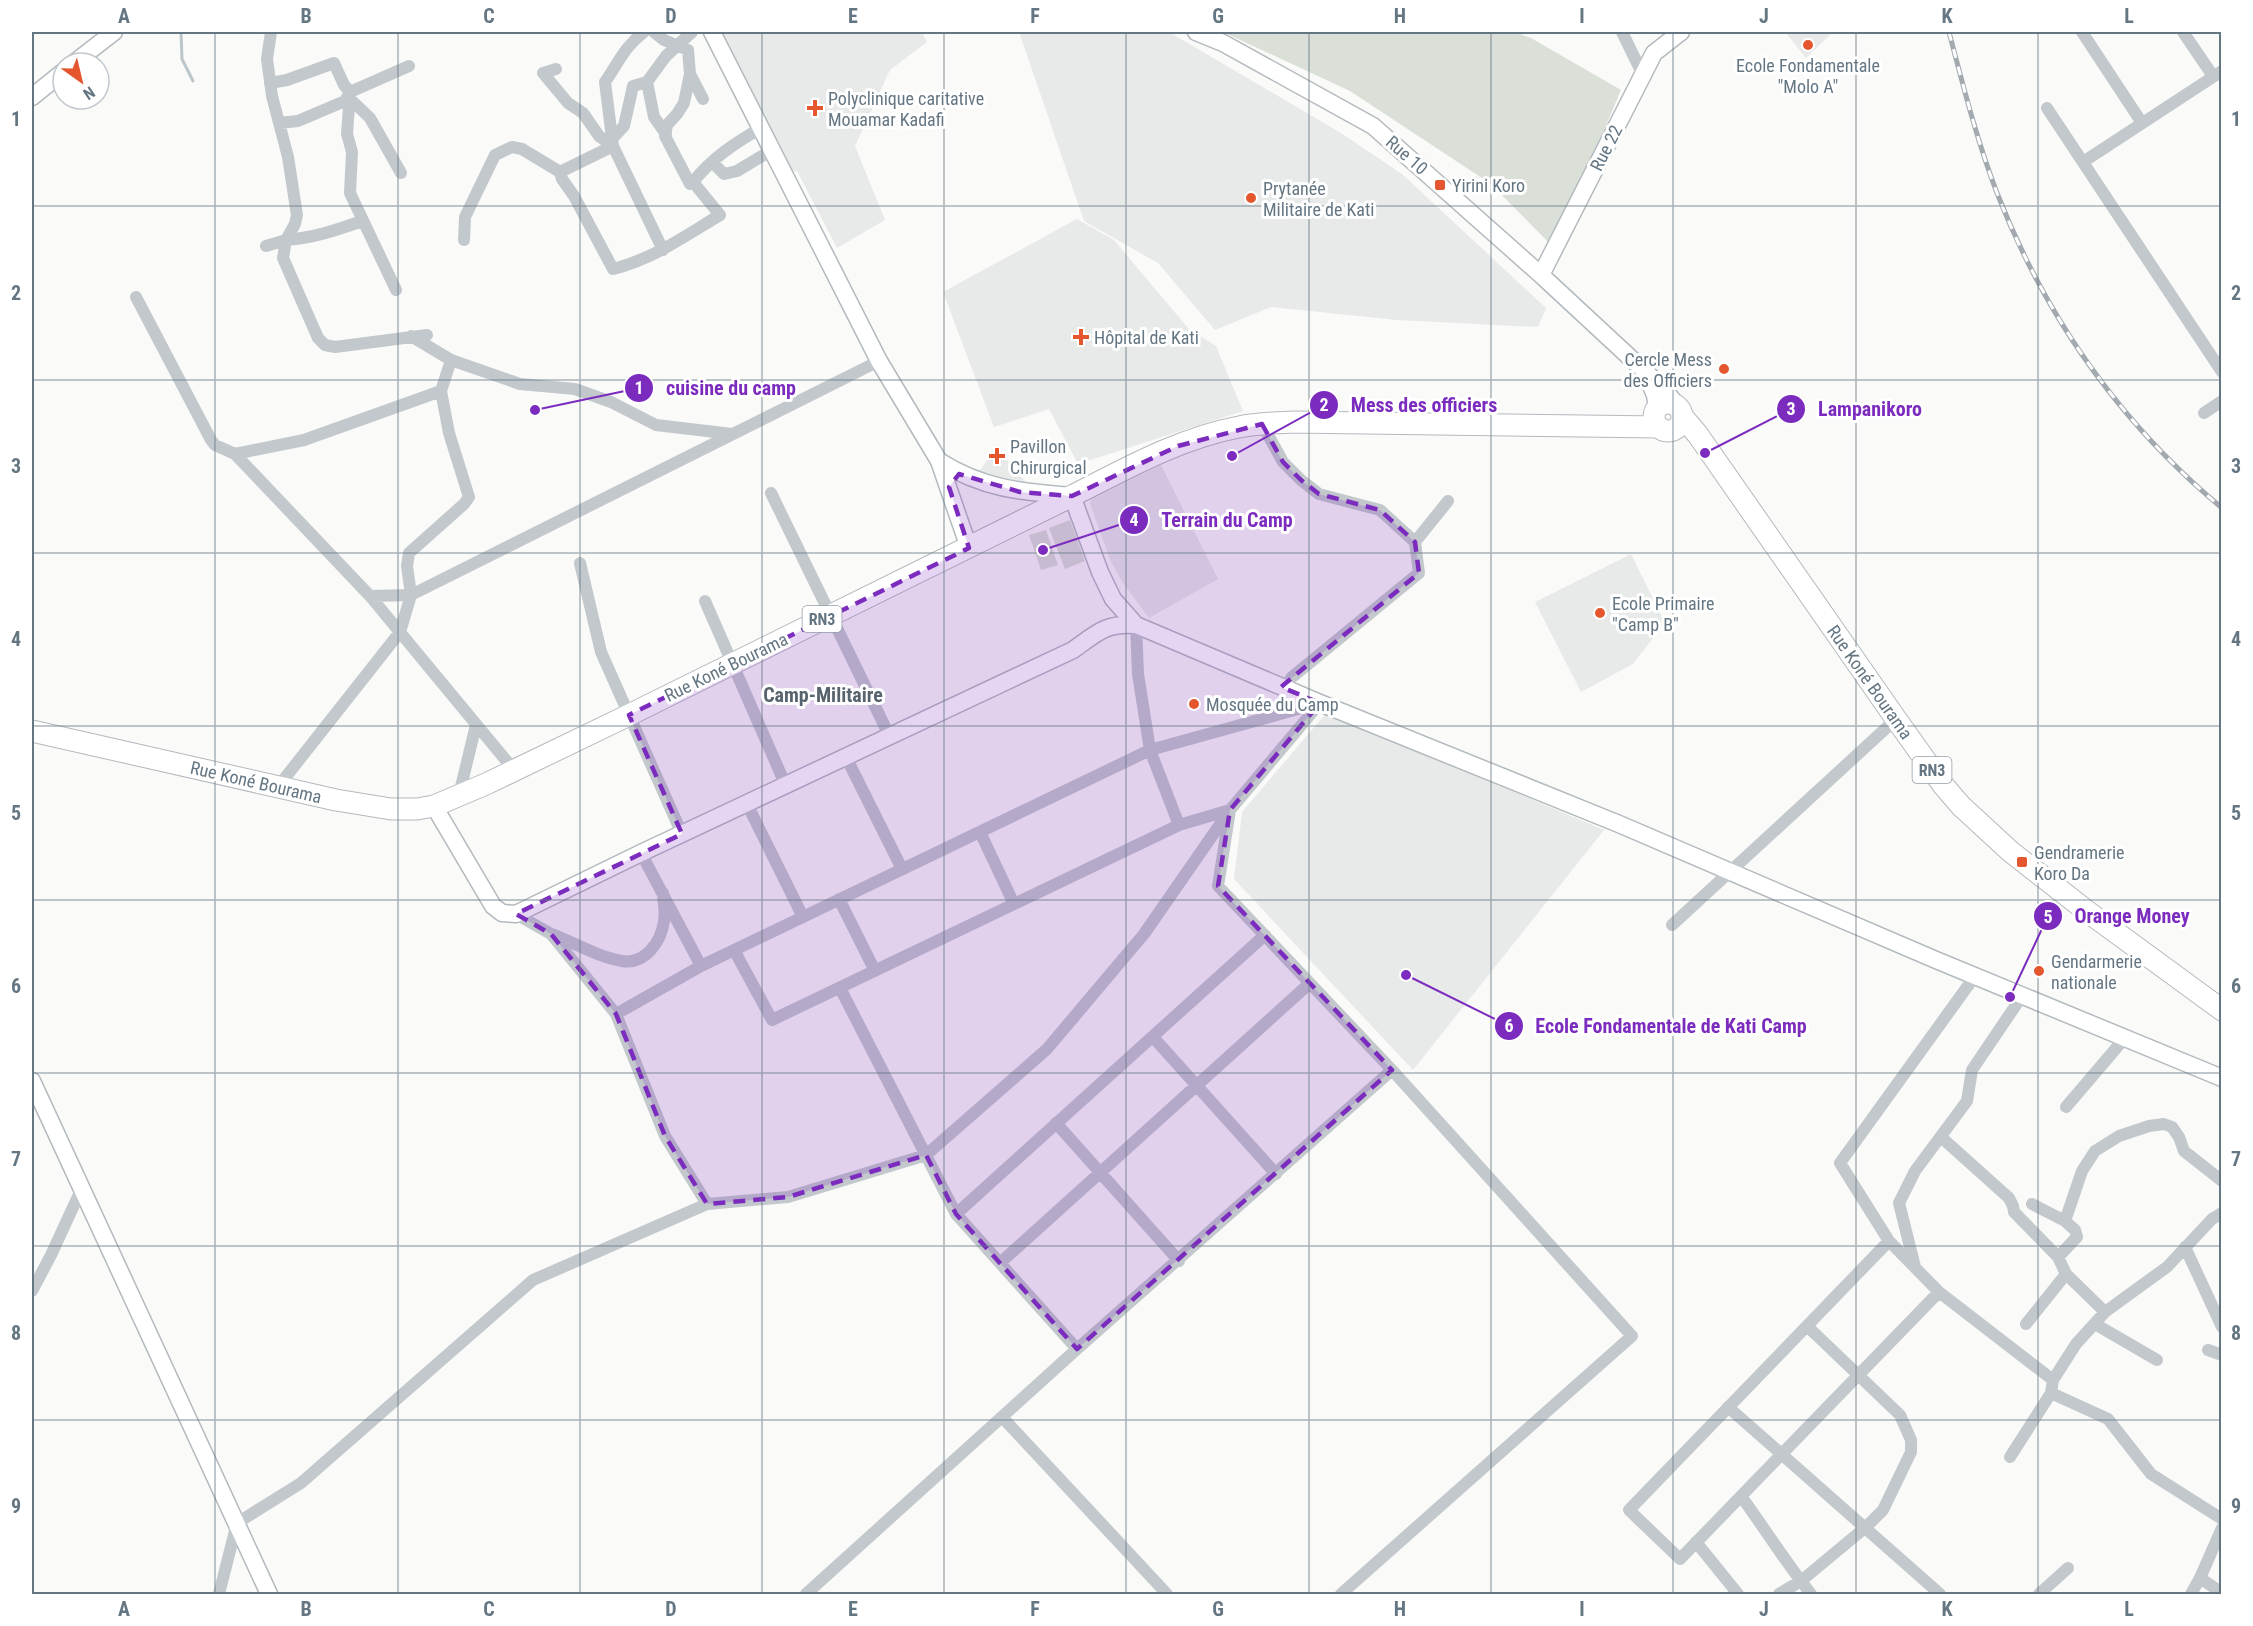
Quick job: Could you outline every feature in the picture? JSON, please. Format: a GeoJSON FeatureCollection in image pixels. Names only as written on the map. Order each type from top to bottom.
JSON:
{"type":"FeatureCollection","features":[{"type":"Feature","properties":{"kind":"highway","name":"Rue Koné Bourama"},"geometry":{"type":"LineString","coordinates":[[32,731],[277,788],[391,809],[417,809],[434,806],[629,715],[1134,464],[1178,446],[1238,427],[1262,423],[1621,425],[1669,416],[1698,435],[1943,785],[1981,826],[2088,912],[2222,1010]]}},
{"type":"Feature","properties":{"kind":"street"},"geometry":{"type":"LineString","coordinates":[[89,51],[114,32]]}},
{"type":"Feature","properties":{"kind":"street"},"geometry":{"type":"LineString","coordinates":[[271,32],[267,59],[270,83],[288,157],[297,215],[286,240],[283,258],[318,338],[325,345],[335,347],[427,335]]}},
{"type":"Feature","properties":{"kind":"street"},"geometry":{"type":"LineString","coordinates":[[644,32],[629,38],[616,67],[605,82],[612,143],[663,250]]}},
{"type":"Feature","properties":{"kind":"street"},"geometry":{"type":"LineString","coordinates":[[654,32],[677,47],[688,50],[690,74],[684,103],[667,125],[666,134]]}},
{"type":"Feature","properties":{"kind":"street"},"geometry":{"type":"LineString","coordinates":[[560,172],[612,143],[624,126],[633,86],[647,82],[666,56],[692,32]]}},
{"type":"Feature","properties":{"kind":"street"},"geometry":{"type":"LineString","coordinates":[[712,32],[879,361],[939,461],[954,480],[969,548]]}},
{"type":"Feature","properties":{"kind":"street","name":"Rue 10"},"geometry":{"type":"LineString","coordinates":[[1196,32],[1223,43],[1372,126],[1541,275],[1641,368],[1652,383],[1669,416]]}},
{"type":"Feature","properties":{"kind":"street"},"geometry":{"type":"LineString","coordinates":[[1622,32],[1643,75]]}},
{"type":"Feature","properties":{"kind":"street","name":"Rue 22"},"geometry":{"type":"LineString","coordinates":[[1541,275],[1654,53],[1681,32]]}},
{"type":"Feature","properties":{"kind":"street"},"geometry":{"type":"LineString","coordinates":[[2082,32],[2142,123]]}},
{"type":"Feature","properties":{"kind":"street"},"geometry":{"type":"LineString","coordinates":[[2083,162],[2217,73],[2183,32]]}},
{"type":"Feature","properties":{"kind":"street"},"geometry":{"type":"LineString","coordinates":[[270,83],[286,80],[334,63],[350,96],[370,118],[401,173]]}},
{"type":"Feature","properties":{"kind":"street"},"geometry":{"type":"LineString","coordinates":[[279,123],[298,121],[345,100],[409,66]]}},
{"type":"Feature","properties":{"kind":"street"},"geometry":{"type":"LineString","coordinates":[[556,69],[543,73],[568,103],[583,113],[599,135],[612,143]]}},
{"type":"Feature","properties":{"kind":"street"},"geometry":{"type":"LineString","coordinates":[[690,74],[703,99]]}},
{"type":"Feature","properties":{"kind":"street"},"geometry":{"type":"LineString","coordinates":[[32,97],[51,82]]}},
{"type":"Feature","properties":{"kind":"street"},"geometry":{"type":"LineString","coordinates":[[464,240],[465,217],[495,155],[512,147],[522,148],[560,172],[613,268],[637,263],[720,215],[693,182],[690,184],[666,134],[654,117],[647,82]]}},
{"type":"Feature","properties":{"kind":"street"},"geometry":{"type":"LineString","coordinates":[[350,96],[347,134],[352,152],[350,193],[396,290]]}},
{"type":"Feature","properties":{"kind":"street"},"geometry":{"type":"LineString","coordinates":[[2047,108],[2222,372]]}},
{"type":"Feature","properties":{"kind":"street"},"geometry":{"type":"LineString","coordinates":[[693,182],[724,150],[761,128]]}},
{"type":"Feature","properties":{"kind":"street"},"geometry":{"type":"LineString","coordinates":[[712,162],[724,174],[737,171],[772,150]]}},
{"type":"Feature","properties":{"kind":"street"},"geometry":{"type":"LineString","coordinates":[[266,246],[327,233],[362,221]]}},
{"type":"Feature","properties":{"kind":"street"},"geometry":{"type":"LineString","coordinates":[[136,297],[211,440],[215,445],[235,454],[370,596],[514,770]]}},
{"type":"Feature","properties":{"kind":"street"},"geometry":{"type":"LineString","coordinates":[[411,336],[451,360],[520,384],[575,389],[611,402],[656,425],[732,434]]}},
{"type":"Feature","properties":{"kind":"street"},"geometry":{"type":"LineString","coordinates":[[277,788],[400,633],[411,595],[407,566],[409,553],[469,497],[449,433],[441,391],[451,360]]}},
{"type":"Feature","properties":{"kind":"street"},"geometry":{"type":"LineString","coordinates":[[370,596],[411,595],[879,361]]}},
{"type":"Feature","properties":{"kind":"street"},"geometry":{"type":"LineString","coordinates":[[235,454],[304,440],[441,391]]}},
{"type":"Feature","properties":{"kind":"street"},"geometry":{"type":"LineString","coordinates":[[2204,413],[2222,401]]}},
{"type":"Feature","properties":{"kind":"street"},"geometry":{"type":"LineString","coordinates":[[1262,423],[1283,462],[1301,480],[1319,494],[1380,510],[1415,542],[1419,573],[1292,678],[1286,689]]}},
{"type":"Feature","properties":{"kind":"street"},"geometry":{"type":"LineString","coordinates":[[954,480],[976,481],[1020,492],[1072,496],[1100,572],[1113,599],[1136,625],[1137,674],[1150,750],[1179,825]]}},
{"type":"Feature","properties":{"kind":"street"},"geometry":{"type":"LineString","coordinates":[[771,493],[890,737]]}},
{"type":"Feature","properties":{"kind":"street"},"geometry":{"type":"LineString","coordinates":[[1415,542],[1448,501]]}},
{"type":"Feature","properties":{"kind":"street"},"geometry":{"type":"LineString","coordinates":[[580,563],[601,652],[682,834]]}},
{"type":"Feature","properties":{"kind":"street"},"geometry":{"type":"LineString","coordinates":[[1094,635],[1104,622],[1113,599]]}},
{"type":"Feature","properties":{"kind":"street"},"geometry":{"type":"LineString","coordinates":[[705,602],[786,786]]}},
{"type":"Feature","properties":{"kind":"street"},"geometry":{"type":"LineString","coordinates":[[516,914],[1073,650],[1107,627],[1118,624],[1136,625],[1286,689],[1619,824],[2124,1039],[2222,1078]]}},
{"type":"Feature","properties":{"kind":"street"},"geometry":{"type":"LineString","coordinates":[[616,1014],[701,966],[1150,750],[1320,703]]}},
{"type":"Feature","properties":{"kind":"street"},"geometry":{"type":"LineString","coordinates":[[219,1594],[237,1523],[301,1483],[532,1280],[707,1204],[788,1197],[926,1155],[1047,1049],[1144,934],[1230,810],[1320,703]]}},
{"type":"Feature","properties":{"kind":"street"},"geometry":{"type":"LineString","coordinates":[[1672,925],[1896,719]]}},
{"type":"Feature","properties":{"kind":"street"},"geometry":{"type":"LineString","coordinates":[[459,795],[476,725]]}},
{"type":"Feature","properties":{"kind":"street"},"geometry":{"type":"LineString","coordinates":[[848,761],[902,869]]}},
{"type":"Feature","properties":{"kind":"street"},"geometry":{"type":"LineString","coordinates":[[747,804],[803,917]]}},
{"type":"Feature","properties":{"kind":"street"},"geometry":{"type":"LineString","coordinates":[[434,806],[493,906],[502,913],[516,914],[551,934],[606,957],[625,962],[643,958],[654,948],[664,921],[663,893]]}},
{"type":"Feature","properties":{"kind":"street"},"geometry":{"type":"LineString","coordinates":[[734,950],[772,1020],[1179,825],[1230,810]]}},
{"type":"Feature","properties":{"kind":"street"},"geometry":{"type":"LineString","coordinates":[[1230,810],[1218,886],[1392,1070],[1632,1336],[1341,1594]]}},
{"type":"Feature","properties":{"kind":"street"},"geometry":{"type":"LineString","coordinates":[[980,832],[1014,904]]}},
{"type":"Feature","properties":{"kind":"street"},"geometry":{"type":"LineString","coordinates":[[641,853],[701,966]]}},
{"type":"Feature","properties":{"kind":"street"},"geometry":{"type":"LineString","coordinates":[[839,899],[875,970]]}},
{"type":"Feature","properties":{"kind":"street"},"geometry":{"type":"LineString","coordinates":[[551,934],[616,1014],[665,1136],[707,1204]]}},
{"type":"Feature","properties":{"kind":"street"},"geometry":{"type":"LineString","coordinates":[[956,1214],[1265,935]]}},
{"type":"Feature","properties":{"kind":"street"},"geometry":{"type":"LineString","coordinates":[[1975,976],[1840,1163],[1889,1241],[1915,1268],[1939,1292],[2053,1380]]}},
{"type":"Feature","properties":{"kind":"street"},"geometry":{"type":"LineString","coordinates":[[1000,1263],[1310,983]]}},
{"type":"Feature","properties":{"kind":"street"},"geometry":{"type":"LineString","coordinates":[[840,988],[956,1214],[1077,1349]]}},
{"type":"Feature","properties":{"kind":"street"},"geometry":{"type":"LineString","coordinates":[[1915,1268],[1899,1203],[1915,1171],[1967,1101],[1972,1070],[2022,996]]}},
{"type":"Feature","properties":{"kind":"street"},"geometry":{"type":"LineString","coordinates":[[1153,1036],[1276,1174]]}},
{"type":"Feature","properties":{"kind":"street"},"geometry":{"type":"LineString","coordinates":[[2066,1107],[2124,1039]]}},
{"type":"Feature","properties":{"kind":"street"},"geometry":{"type":"LineString","coordinates":[[806,1594],[1077,1349],[1392,1070]]}},
{"type":"Feature","properties":{"kind":"street"},"geometry":{"type":"LineString","coordinates":[[32,1081],[269,1594]]}},
{"type":"Feature","properties":{"kind":"street"},"geometry":{"type":"LineString","coordinates":[[1056,1123],[1179,1260]]}},
{"type":"Feature","properties":{"kind":"street"},"geometry":{"type":"LineString","coordinates":[[2065,1221],[2082,1171],[2095,1151],[2119,1136],[2149,1126],[2164,1124],[2172,1127],[2184,1151],[2222,1181]]}},
{"type":"Feature","properties":{"kind":"street"},"geometry":{"type":"LineString","coordinates":[[1941,1137],[2009,1198],[2014,1212],[2058,1257],[2066,1274],[2105,1312]]}},
{"type":"Feature","properties":{"kind":"street"},"geometry":{"type":"LineString","coordinates":[[32,1291],[81,1190]]}},
{"type":"Feature","properties":{"kind":"street"},"geometry":{"type":"LineString","coordinates":[[2032,1204],[2065,1221],[2075,1230],[2077,1237],[2058,1257]]}},
{"type":"Feature","properties":{"kind":"street"},"geometry":{"type":"LineString","coordinates":[[2010,1457],[2051,1393],[2053,1380],[2076,1344],[2105,1312],[2167,1267],[2222,1213]]}},
{"type":"Feature","properties":{"kind":"street"},"geometry":{"type":"LineString","coordinates":[[1889,1241],[1629,1510],[1680,1559],[1939,1292]]}},
{"type":"Feature","properties":{"kind":"street"},"geometry":{"type":"LineString","coordinates":[[2185,1247],[2222,1327]]}},
{"type":"Feature","properties":{"kind":"street"},"geometry":{"type":"LineString","coordinates":[[2026,1324],[2066,1274]]}},
{"type":"Feature","properties":{"kind":"street"},"geometry":{"type":"LineString","coordinates":[[2095,1324],[2157,1360]]}},
{"type":"Feature","properties":{"kind":"street"},"geometry":{"type":"LineString","coordinates":[[1779,1594],[1801,1581],[1883,1510],[1911,1452],[1911,1440],[1900,1415],[1807,1326]]}},
{"type":"Feature","properties":{"kind":"street"},"geometry":{"type":"LineString","coordinates":[[2208,1350],[2222,1355]]}},
{"type":"Feature","properties":{"kind":"street"},"geometry":{"type":"LineString","coordinates":[[2051,1393],[2108,1419],[2151,1474],[2222,1519]]}},
{"type":"Feature","properties":{"kind":"street"},"geometry":{"type":"LineString","coordinates":[[1728,1407],[1940,1594]]}},
{"type":"Feature","properties":{"kind":"street"},"geometry":{"type":"LineString","coordinates":[[1003,1418],[1167,1594]]}},
{"type":"Feature","properties":{"kind":"street"},"geometry":{"type":"LineString","coordinates":[[1741,1496],[1811,1594]]}},
{"type":"Feature","properties":{"kind":"street"},"geometry":{"type":"LineString","coordinates":[[2191,1594],[2222,1528]]}},
{"type":"Feature","properties":{"kind":"street"},"geometry":{"type":"LineString","coordinates":[[1696,1542],[1738,1594]]}},
{"type":"Feature","properties":{"kind":"street"},"geometry":{"type":"LineString","coordinates":[[2039,1594],[2068,1568]]}},
{"type":"Feature","properties":{"kind":"street"},"geometry":{"type":"LineString","coordinates":[[2200,1578],[2222,1593]]}},
{"type":"Feature","properties":{"kind":"highlighted area"},"geometry":{"type":"Polygon","coordinates":[[[1262,424],[1283,462],[1319,494],[1380,510],[1415,542],[1419,573],[1281,687],[1320,703],[1230,810],[1218,886],[1392,1070],[1077,1349],[956,1214],[926,1155],[788,1197],[707,1204],[665,1136],[616,1014],[551,934],[516,914],[682,834],[629,715],[969,548],[949,487],[959,474],[1020,492],[1072,496],[1178,446],[1262,424]]]}},
{"type":"Feature","properties":{"kind":"shaded area","name":"Polyclinique caritative Mouamar Kadafi"},"geometry":{"type":"Polygon","coordinates":[[[721,32],[922,32],[927,42],[890,70],[855,146],[885,220],[837,248],[797,171],[789,173],[721,32]]]}},
{"type":"Feature","properties":{"kind":"shaded area","name":"Prytanée Militaire de Kati"},"geometry":{"type":"Polygon","coordinates":[[[1019,32],[1169,32],[1341,133],[1402,174],[1546,308],[1538,327],[1397,320],[1271,307],[1215,330],[1158,263],[1084,221],[1019,32]]]}},
{"type":"Feature","properties":{"kind":"shaded area"},"geometry":{"type":"Polygon","coordinates":[[[1223,32],[1515,32],[1531,38],[1621,90],[1554,248],[1491,184],[1350,91],[1223,32]]]}},
{"type":"Feature","properties":{"kind":"shaded area","name":"Ecole Fondamentale \"Molo A\""},"geometry":{"type":"Polygon","coordinates":[[[1785,32],[1833,32],[1806,58],[1785,32]]]}},
{"type":"Feature","properties":{"kind":"shaded area","name":"Hôpital de Kati"},"geometry":{"type":"Polygon","coordinates":[[[1077,219],[1114,240],[1188,328],[1216,346],[1243,411],[1078,464],[1049,409],[994,427],[943,292],[1077,219]]]}},
{"type":"Feature","properties":{"kind":"shaded area","name":"Pavillon Chirurgical"},"geometry":{"type":"Polygon","coordinates":[[[997,445],[1025,481],[987,477],[979,472],[997,445]]]}},
{"type":"Feature","properties":{"kind":"shaded area"},"geometry":{"type":"Polygon","coordinates":[[[1161,465],[1218,579],[1149,618],[1123,583],[1111,562],[1090,503],[1092,497],[1161,465]]]}},
{"type":"Feature","properties":{"kind":"shaded area"},"geometry":{"type":"Polygon","coordinates":[[[1070,520],[1085,561],[1065,569],[1049,528],[1070,520]]]}},
{"type":"Feature","properties":{"kind":"shaded area"},"geometry":{"type":"Polygon","coordinates":[[[1046,530],[1058,565],[1041,570],[1029,535],[1046,530]]]}},
{"type":"Feature","properties":{"kind":"shaded area","name":"Ecole Primaire \"Camp B\""},"geometry":{"type":"Polygon","coordinates":[[[1631,554],[1665,623],[1633,664],[1581,692],[1535,602],[1631,554]]]}},
{"type":"Feature","properties":{"kind":"shaded area"},"geometry":{"type":"Polygon","coordinates":[[[1327,712],[1604,830],[1413,1070],[1234,879],[1242,812],[1327,712]]]}},
{"type":"Feature","properties":{"kind":"waterway"},"geometry":{"type":"LineString","coordinates":[[181,32],[182,59],[193,81]]}},
{"type":"Feature","properties":{"kind":"railway"},"geometry":{"type":"LineString","coordinates":[[1949,32],[1971,113],[1997,193],[2016,238],[2062,324],[2089,365],[2151,440],[2222,508]]}},
{"type":"Feature","properties":{"kind":"place","name":"Ecole Fondamentale \"Molo A\""},"geometry":{"type":"Point","coordinates":[1808,45]}},
{"type":"Feature","properties":{"kind":"place","name":"Polyclinique caritative Mouamar Kadafi"},"geometry":{"type":"Point","coordinates":[815,108]}},
{"type":"Feature","properties":{"kind":"place","name":"Yirini Koro"},"geometry":{"type":"Point","coordinates":[1440,185]}},
{"type":"Feature","properties":{"kind":"place","name":"Prytanée Militaire de Kati"},"geometry":{"type":"Point","coordinates":[1251,198]}},
{"type":"Feature","properties":{"kind":"place","name":"Hôpital de Kati"},"geometry":{"type":"Point","coordinates":[1081,337]}},
{"type":"Feature","properties":{"kind":"place","name":"Cercle Mess des Officiers"},"geometry":{"type":"Point","coordinates":[1724,369]}},
{"type":"Feature","properties":{"kind":"place","name":"cuisine du camp"},"geometry":{"type":"Point","coordinates":[535,410]}},
{"type":"Feature","properties":{"kind":"place","name":"Lampanikoro"},"geometry":{"type":"Point","coordinates":[1705,453]}},
{"type":"Feature","properties":{"kind":"place","name":"Pavillon Chirurgical"},"geometry":{"type":"Point","coordinates":[997,456]}},
{"type":"Feature","properties":{"kind":"place","name":"Mess des officiers"},"geometry":{"type":"Point","coordinates":[1232,456]}},
{"type":"Feature","properties":{"kind":"place","name":"Terrain du Camp"},"geometry":{"type":"Point","coordinates":[1043,550]}},
{"type":"Feature","properties":{"kind":"place","name":"Ecole Primaire \"Camp B\""},"geometry":{"type":"Point","coordinates":[1600,613]}},
{"type":"Feature","properties":{"kind":"place","name":"Mosquée du Camp"},"geometry":{"type":"Point","coordinates":[1194,704]}},
{"type":"Feature","properties":{"kind":"place","name":"Gendramerie Koro Da"},"geometry":{"type":"Point","coordinates":[2022,862]}},
{"type":"Feature","properties":{"kind":"place","name":"Gendarmerie nationale"},"geometry":{"type":"Point","coordinates":[2039,971]}},
{"type":"Feature","properties":{"kind":"place","name":"Ecole Fondamentale de Kati Camp"},"geometry":{"type":"Point","coordinates":[1406,975]}},
{"type":"Feature","properties":{"kind":"place","name":"Orange Money"},"geometry":{"type":"Point","coordinates":[2010,997]}},
{"type":"Feature","properties":{"kind":"district","name":"Camp-Militaire"},"geometry":{"type":"Point","coordinates":[823,695]}}]}
